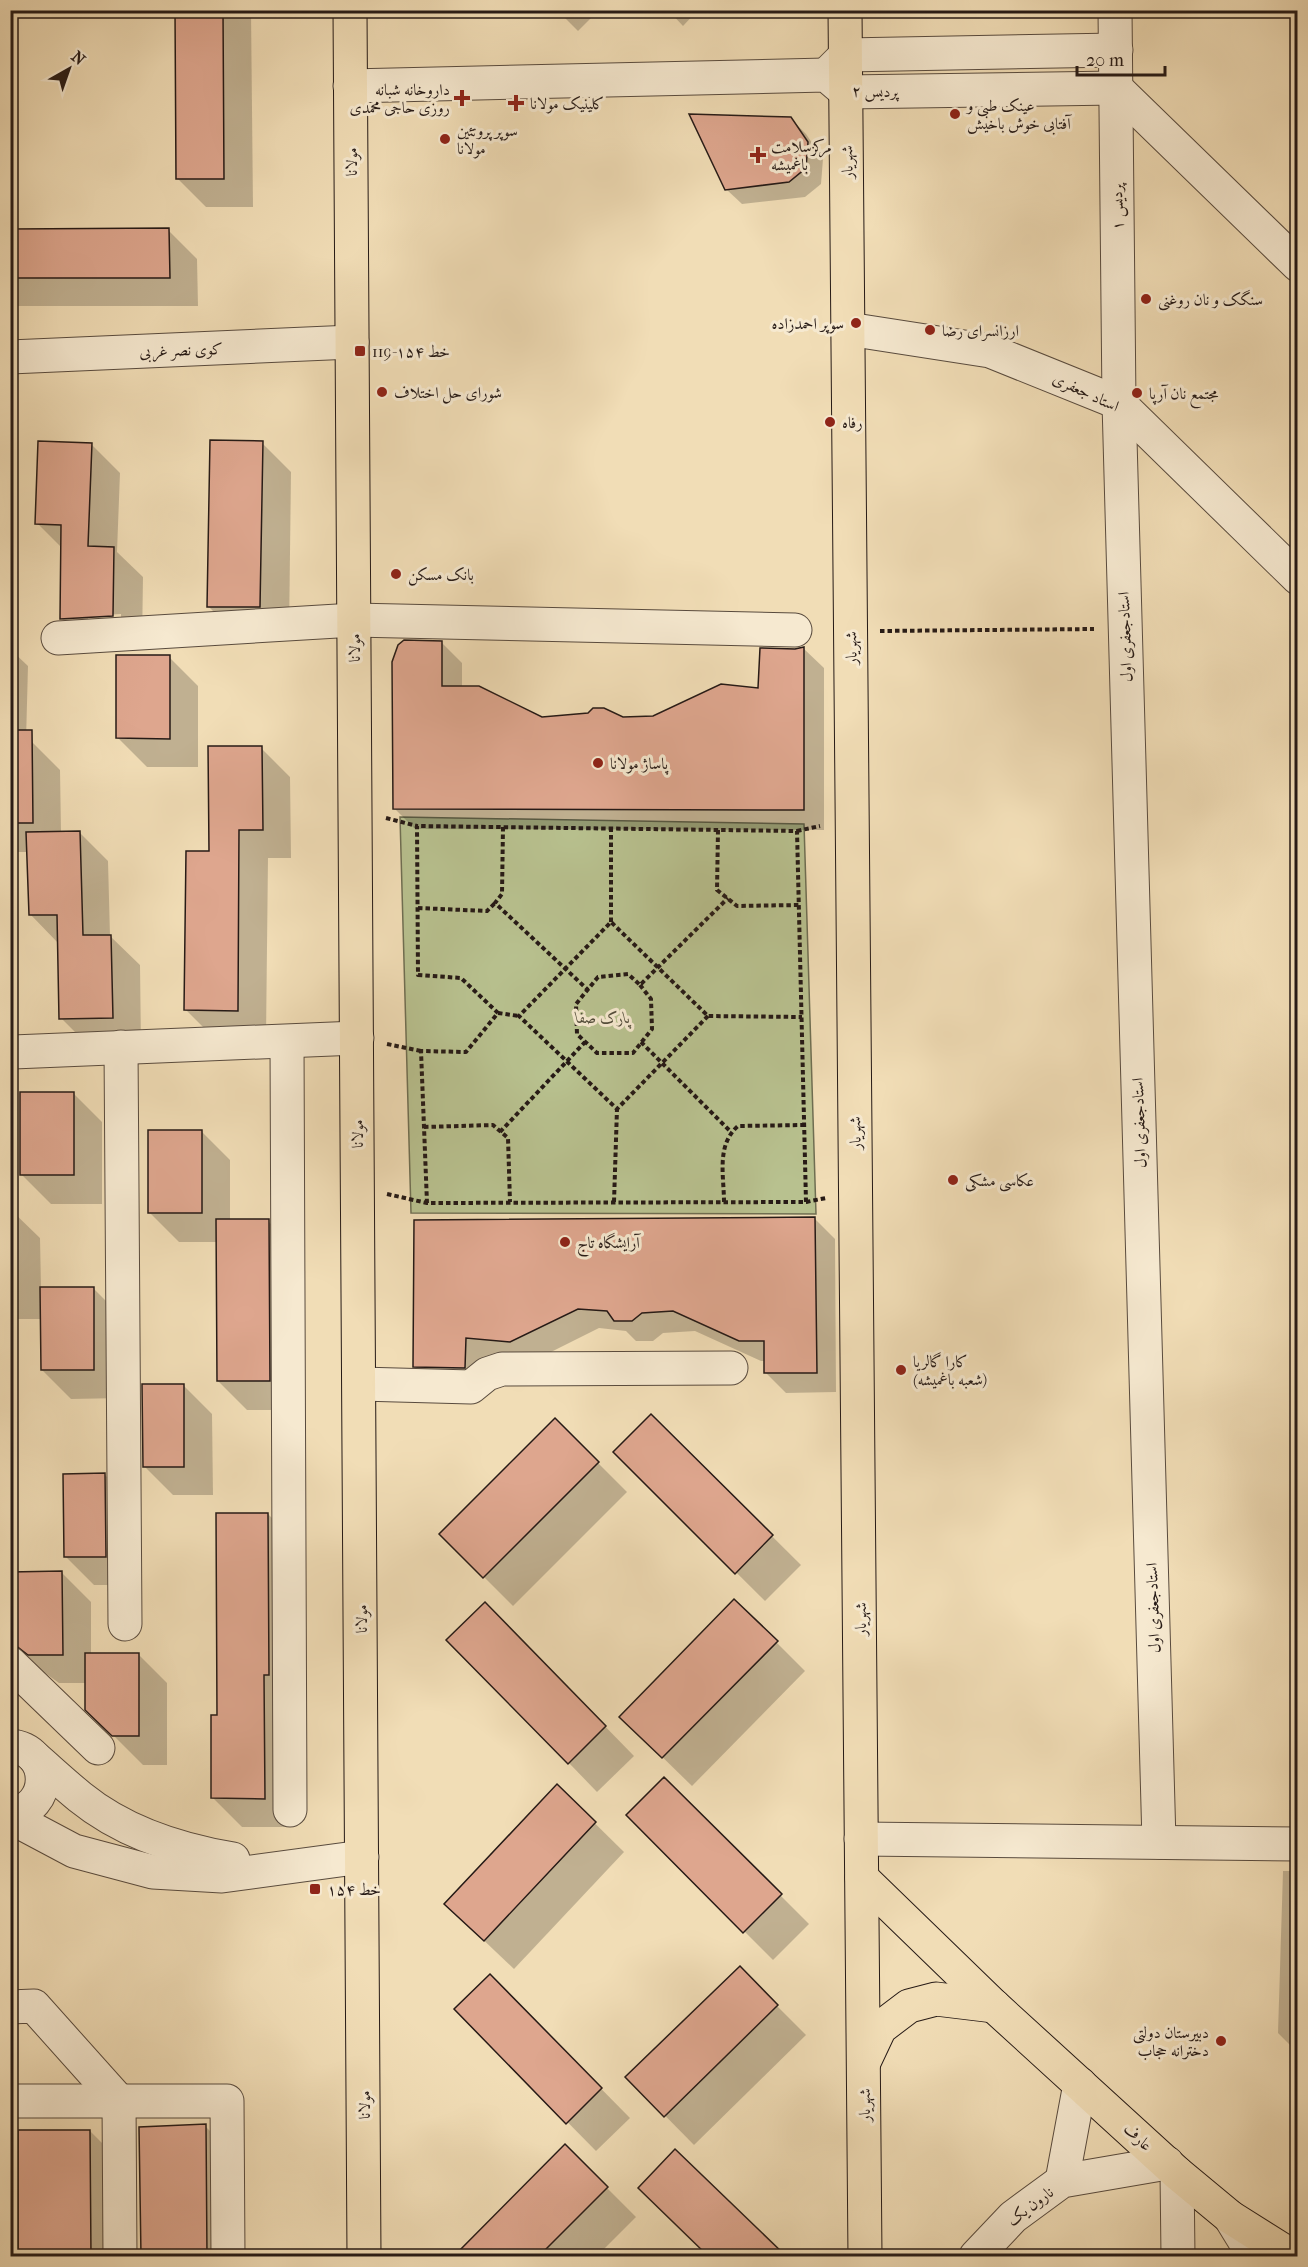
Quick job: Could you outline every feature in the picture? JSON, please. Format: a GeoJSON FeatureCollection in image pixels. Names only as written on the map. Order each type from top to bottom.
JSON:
{"type":"FeatureCollection","features":[{"type":"Feature","properties":{"kind":"main road","name":"مولانا"},"geometry":{"type":"LineString","coordinates":[[350,10],[364,2256]]}},
{"type":"Feature","properties":{"kind":"main road","name":"شهریار"},"geometry":{"type":"LineString","coordinates":[[845,10],[839,74],[848,329],[865,2256]]}},
{"type":"Feature","properties":{"kind":"main road","name":"عارف"},"geometry":{"type":"LineString","coordinates":[[862,1878],[994,2006],[1172,2168],[1230,2217],[1292,2256]]}},
{"type":"Feature","properties":{"kind":"main road"},"geometry":{"type":"LineString","coordinates":[[863,2064],[880,2028],[909,2006],[936,1999],[994,2006]]}},
{"type":"Feature","properties":{"kind":"street","name":"پردیس ۱"},"geometry":{"type":"LineString","coordinates":[[1115,10],[1119,403]]}},
{"type":"Feature","properties":{"kind":"street"},"geometry":{"type":"LineString","coordinates":[[839,74],[1116,50]]}},
{"type":"Feature","properties":{"kind":"street","name":"پردیس ۲"},"geometry":{"type":"LineString","coordinates":[[350,86],[839,74],[1116,88]]}},
{"type":"Feature","properties":{"kind":"street"},"geometry":{"type":"LineString","coordinates":[[1116,88],[1298,265]]}},
{"type":"Feature","properties":{"kind":"street","name":"استاد جعفری"},"geometry":{"type":"LineString","coordinates":[[848,329],[990,351],[1119,403],[1298,579]]}},
{"type":"Feature","properties":{"kind":"street","name":"کوی نصر غربی"},"geometry":{"type":"LineString","coordinates":[[10,357],[352,342]]}},
{"type":"Feature","properties":{"kind":"street","name":"استادجعفری اول"},"geometry":{"type":"LineString","coordinates":[[1119,403],[1159,1842]]}},
{"type":"Feature","properties":{"kind":"street"},"geometry":{"type":"LineString","coordinates":[[58,638],[354,620],[795,630]]}},
{"type":"Feature","properties":{"kind":"street"},"geometry":{"type":"LineString","coordinates":[[11,1050],[357,1038]]}},
{"type":"Feature","properties":{"kind":"street"},"geometry":{"type":"LineString","coordinates":[[287,1042],[290,1810]]}},
{"type":"Feature","properties":{"kind":"street"},"geometry":{"type":"LineString","coordinates":[[121,1047],[125,1624]]}},
{"type":"Feature","properties":{"kind":"street"},"geometry":{"type":"LineString","coordinates":[[360,1384],[471,1387],[487,1374],[502,1369],[730,1368]]}},
{"type":"Feature","properties":{"kind":"street"},"geometry":{"type":"LineString","coordinates":[[10,1663],[98,1748]]}},
{"type":"Feature","properties":{"kind":"street"},"geometry":{"type":"LineString","coordinates":[[20,1748],[81,1798],[124,1826],[194,1853],[285,1867]]}},
{"type":"Feature","properties":{"kind":"street"},"geometry":{"type":"LineString","coordinates":[[10,1816],[29,1808],[37,1800],[42,1789],[43,1778],[40,1766],[20,1748]]}},
{"type":"Feature","properties":{"kind":"street"},"geometry":{"type":"LineString","coordinates":[[10,1816],[74,1851],[153,1872],[222,1876],[362,1857]]}},
{"type":"Feature","properties":{"kind":"street"},"geometry":{"type":"LineString","coordinates":[[861,1839],[1298,1844]]}},
{"type":"Feature","properties":{"kind":"street"},"geometry":{"type":"LineString","coordinates":[[10,2007],[34,2006],[119,2101],[120,2256]]}},
{"type":"Feature","properties":{"kind":"street"},"geometry":{"type":"LineString","coordinates":[[1062,2181],[1080,2084]]}},
{"type":"Feature","properties":{"kind":"street"},"geometry":{"type":"LineString","coordinates":[[10,2101],[227,2101],[228,2256]]}},
{"type":"Feature","properties":{"kind":"street"},"geometry":{"type":"LineString","coordinates":[[1172,2168],[1178,2256]]}},
{"type":"Feature","properties":{"kind":"street","name":"نارون یک"},"geometry":{"type":"LineString","coordinates":[[976,2256],[1012,2217],[1062,2181],[1172,2168]]}},
{"type":"Feature","properties":{"kind":"street"},"geometry":{"type":"LineString","coordinates":[[1230,2217],[1254,2256]]}},
{"type":"Feature","properties":{"kind":"path"},"geometry":{"type":"LineString","coordinates":[[851,631],[1125,629]]}},
{"type":"Feature","properties":{"kind":"path"},"geometry":{"type":"LineString","coordinates":[[358,1188],[427,1203],[806,1202],[797,831],[417,826],[418,975],[461,978],[498,1013],[519,1016],[617,1109]]}},
{"type":"Feature","properties":{"kind":"path"},"geometry":{"type":"LineString","coordinates":[[417,908],[486,911],[495,903],[502,894],[503,827]]}},
{"type":"Feature","properties":{"kind":"path"},"geometry":{"type":"LineString","coordinates":[[519,1016],[610,922],[611,829]]}},
{"type":"Feature","properties":{"kind":"path"},"geometry":{"type":"LineString","coordinates":[[718,830],[717,890],[737,906],[799,905]]}},
{"type":"Feature","properties":{"kind":"path"},"geometry":{"type":"LineString","coordinates":[[640,985],[728,898]]}},
{"type":"Feature","properties":{"kind":"path"},"geometry":{"type":"LineString","coordinates":[[495,903],[588,990]]}},
{"type":"Feature","properties":{"kind":"path"},"geometry":{"type":"LineString","coordinates":[[610,922],[708,1016],[802,1017]]}},
{"type":"Feature","properties":{"kind":"path"},"geometry":{"type":"LineString","coordinates":[[628,974],[640,985],[651,999],[652,1029],[633,1053],[597,1053],[577,1034],[576,1004],[598,977],[628,974]]}},
{"type":"Feature","properties":{"kind":"path"},"geometry":{"type":"LineString","coordinates":[[427,1203],[421,1051],[466,1052],[498,1013]]}},
{"type":"Feature","properties":{"kind":"path"},"geometry":{"type":"LineString","coordinates":[[614,1202],[617,1109],[708,1016]]}},
{"type":"Feature","properties":{"kind":"path"},"geometry":{"type":"LineString","coordinates":[[500,1131],[585,1042]]}},
{"type":"Feature","properties":{"kind":"path"},"geometry":{"type":"LineString","coordinates":[[641,1042],[731,1132]]}},
{"type":"Feature","properties":{"kind":"path"},"geometry":{"type":"LineString","coordinates":[[424,1126],[493,1125],[508,1138],[510,1202]]}},
{"type":"Feature","properties":{"kind":"path"},"geometry":{"type":"LineString","coordinates":[[724,1202],[723,1147],[731,1132],[738,1126],[804,1125]]}},
{"type":"Feature","properties":{"kind":"green space","name":"پارک صفا"},"geometry":{"type":"Polygon","coordinates":[[[400,817],[804,824],[816,1214],[411,1213],[400,817]]]}},
{"type":"Feature","properties":{"kind":"building"},"geometry":{"type":"Polygon","coordinates":[[[175,10],[223,10],[224,179],[176,179],[175,10]]]}},
{"type":"Feature","properties":{"kind":"building","name":"مرکزسلامت باغمیشه"},"geometry":{"type":"Polygon","coordinates":[[[689,114],[791,117],[808,142],[806,168],[789,182],[725,190],[689,114]]]}},
{"type":"Feature","properties":{"kind":"building"},"geometry":{"type":"Polygon","coordinates":[[[169,228],[170,278],[10,278],[10,229],[169,228]]]}},
{"type":"Feature","properties":{"kind":"building"},"geometry":{"type":"Polygon","coordinates":[[[210,440],[263,441],[260,607],[207,607],[210,440]]]}},
{"type":"Feature","properties":{"kind":"building"},"geometry":{"type":"Polygon","coordinates":[[[38,441],[92,443],[88,546],[114,547],[113,616],[60,619],[61,525],[35,524],[38,441]]]}},
{"type":"Feature","properties":{"kind":"building","name":"پاساژ مولانا"},"geometry":{"type":"Polygon","coordinates":[[[404,640],[442,641],[442,686],[479,686],[542,717],[588,713],[593,708],[604,708],[623,717],[653,716],[721,684],[758,688],[760,648],[804,647],[804,810],[393,809],[392,662],[398,645],[404,640]]]}},
{"type":"Feature","properties":{"kind":"building"},"geometry":{"type":"Polygon","coordinates":[[[116,655],[170,655],[170,739],[116,738],[116,655]]]}},
{"type":"Feature","properties":{"kind":"building"},"geometry":{"type":"Polygon","coordinates":[[[10,730],[32,730],[33,823],[10,823],[10,730]]]}},
{"type":"Feature","properties":{"kind":"building"},"geometry":{"type":"Polygon","coordinates":[[[208,746],[262,746],[263,830],[239,830],[238,1011],[184,1010],[186,851],[209,851],[208,746]]]}},
{"type":"Feature","properties":{"kind":"building"},"geometry":{"type":"Polygon","coordinates":[[[80,831],[83,935],[111,935],[113,1018],[59,1019],[57,915],[29,915],[26,832],[80,831]]]}},
{"type":"Feature","properties":{"kind":"building"},"geometry":{"type":"Polygon","coordinates":[[[20,1092],[74,1092],[74,1175],[20,1175],[20,1092]]]}},
{"type":"Feature","properties":{"kind":"building"},"geometry":{"type":"Polygon","coordinates":[[[148,1130],[202,1130],[202,1213],[148,1213],[148,1130]]]}},
{"type":"Feature","properties":{"kind":"building"},"geometry":{"type":"Polygon","coordinates":[[[815,1217],[817,1373],[764,1373],[764,1341],[739,1341],[673,1311],[642,1313],[632,1321],[614,1321],[607,1311],[578,1309],[510,1342],[466,1338],[465,1368],[413,1367],[414,1220],[815,1217]]]}},
{"type":"Feature","properties":{"kind":"building"},"geometry":{"type":"Polygon","coordinates":[[[216,1219],[269,1219],[270,1381],[217,1381],[216,1219]]]}},
{"type":"Feature","properties":{"kind":"building"},"geometry":{"type":"Polygon","coordinates":[[[40,1287],[94,1287],[94,1370],[41,1370],[40,1287]]]}},
{"type":"Feature","properties":{"kind":"building"},"geometry":{"type":"Polygon","coordinates":[[[142,1384],[184,1384],[184,1467],[143,1467],[142,1384]]]}},
{"type":"Feature","properties":{"kind":"building"},"geometry":{"type":"Polygon","coordinates":[[[651,1414],[773,1535],[735,1574],[613,1452],[651,1414]]]}},
{"type":"Feature","properties":{"kind":"building"},"geometry":{"type":"Polygon","coordinates":[[[555,1418],[599,1462],[483,1578],[439,1534],[555,1418]]]}},
{"type":"Feature","properties":{"kind":"building"},"geometry":{"type":"Polygon","coordinates":[[[105,1473],[106,1557],[64,1557],[63,1474],[105,1473]]]}},
{"type":"Feature","properties":{"kind":"building"},"geometry":{"type":"Polygon","coordinates":[[[216,1513],[268,1513],[269,1675],[264,1675],[265,1799],[211,1798],[211,1715],[217,1715],[216,1513]]]}},
{"type":"Feature","properties":{"kind":"building"},"geometry":{"type":"Polygon","coordinates":[[[62,1571],[63,1655],[28,1655],[15,1645],[10,1645],[10,1572],[62,1571]]]}},
{"type":"Feature","properties":{"kind":"building"},"geometry":{"type":"Polygon","coordinates":[[[734,1599],[778,1641],[662,1758],[619,1717],[734,1599]]]}},
{"type":"Feature","properties":{"kind":"building"},"geometry":{"type":"Polygon","coordinates":[[[485,1602],[606,1726],[568,1764],[446,1640],[485,1602]]]}},
{"type":"Feature","properties":{"kind":"building"},"geometry":{"type":"Polygon","coordinates":[[[85,1653],[139,1653],[139,1736],[112,1736],[85,1710],[85,1653]]]}},
{"type":"Feature","properties":{"kind":"building"},"geometry":{"type":"Polygon","coordinates":[[[664,1777],[782,1894],[743,1933],[626,1815],[664,1777]]]}},
{"type":"Feature","properties":{"kind":"building"},"geometry":{"type":"Polygon","coordinates":[[[557,1784],[596,1822],[484,1941],[444,1904],[557,1784]]]}},
{"type":"Feature","properties":{"kind":"building"},"geometry":{"type":"Polygon","coordinates":[[[740,1966],[778,2005],[664,2117],[625,2077],[740,1966]]]}},
{"type":"Feature","properties":{"kind":"building"},"geometry":{"type":"Polygon","coordinates":[[[490,1974],[602,2088],[566,2124],[454,2009],[490,1974]]]}},
{"type":"Feature","properties":{"kind":"building"},"geometry":{"type":"Polygon","coordinates":[[[206,2124],[207,2256],[141,2256],[139,2127],[206,2124]]]}},
{"type":"Feature","properties":{"kind":"building"},"geometry":{"type":"Polygon","coordinates":[[[18,2130],[90,2130],[91,2256],[18,2256],[18,2130]]]}},
{"type":"Feature","properties":{"kind":"building"},"geometry":{"type":"Polygon","coordinates":[[[565,2144],[608,2187],[539,2256],[454,2256],[565,2144]]]}},
{"type":"Feature","properties":{"kind":"building"},"geometry":{"type":"Polygon","coordinates":[[[675,2149],[786,2256],[708,2256],[638,2188],[675,2149]]]}},
{"type":"Feature","properties":{"kind":"place","name":"داروخانه شبانه روزی حاجی محمدی"},"geometry":{"type":"Point","coordinates":[462,98]}},
{"type":"Feature","properties":{"kind":"place","name":"کلینیک مولانا"},"geometry":{"type":"Point","coordinates":[516,103]}},
{"type":"Feature","properties":{"kind":"place","name":"عینک طبی و آفتابی خوش باخیش"},"geometry":{"type":"Point","coordinates":[955,114]}},
{"type":"Feature","properties":{"kind":"place","name":"سوپر پروتئین مولانا"},"geometry":{"type":"Point","coordinates":[445,139]}},
{"type":"Feature","properties":{"kind":"place","name":"مرکزسلامت باغمیشه"},"geometry":{"type":"Point","coordinates":[758,155]}},
{"type":"Feature","properties":{"kind":"place","name":"سنگک و نان روغنی"},"geometry":{"type":"Point","coordinates":[1146,299]}},
{"type":"Feature","properties":{"kind":"place","name":"سوپر احمدزاده"},"geometry":{"type":"Point","coordinates":[856,323]}},
{"type":"Feature","properties":{"kind":"place","name":"ارزانسرای رضا"},"geometry":{"type":"Point","coordinates":[930,330]}},
{"type":"Feature","properties":{"kind":"place","name":"خط ۱۵۴-119"},"geometry":{"type":"Point","coordinates":[360,351]}},
{"type":"Feature","properties":{"kind":"place","name":"شورای حل اختلاف"},"geometry":{"type":"Point","coordinates":[382,392]}},
{"type":"Feature","properties":{"kind":"place","name":"مجتمع نان آرپا"},"geometry":{"type":"Point","coordinates":[1137,393]}},
{"type":"Feature","properties":{"kind":"place","name":"رفاه"},"geometry":{"type":"Point","coordinates":[830,422]}},
{"type":"Feature","properties":{"kind":"place","name":"بانک مسکن"},"geometry":{"type":"Point","coordinates":[396,574]}},
{"type":"Feature","properties":{"kind":"place","name":"پاساژ مولانا"},"geometry":{"type":"Point","coordinates":[598,763]}},
{"type":"Feature","properties":{"kind":"place","name":"عکاسی مشکی"},"geometry":{"type":"Point","coordinates":[953,1180]}},
{"type":"Feature","properties":{"kind":"place","name":"آرایشگاه تاج"},"geometry":{"type":"Point","coordinates":[565,1242]}},
{"type":"Feature","properties":{"kind":"place","name":"کارا گالریا (شعبه باغمیشه)"},"geometry":{"type":"Point","coordinates":[901,1370]}},
{"type":"Feature","properties":{"kind":"place","name":"خط ۱۵۴"},"geometry":{"type":"Point","coordinates":[315,1889]}},
{"type":"Feature","properties":{"kind":"place","name":"دبیرستان دولتی دخترانه حجاب"},"geometry":{"type":"Point","coordinates":[1221,2041]}}]}
